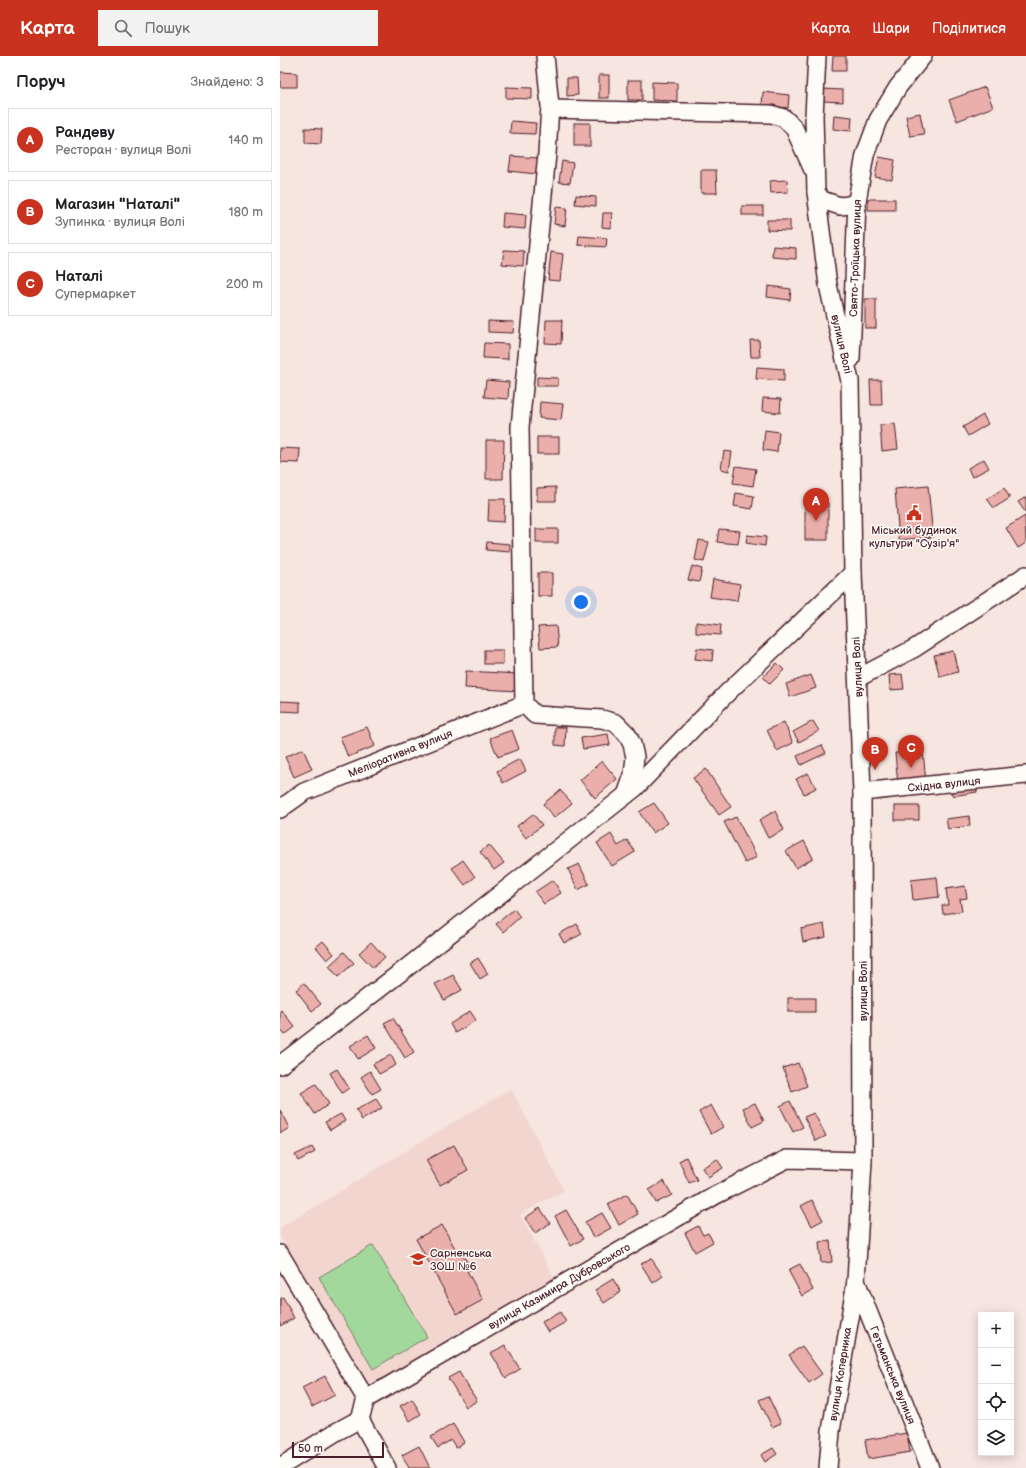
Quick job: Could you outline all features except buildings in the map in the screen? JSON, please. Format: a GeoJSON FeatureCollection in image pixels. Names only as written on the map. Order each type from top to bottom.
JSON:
{"type":"FeatureCollection","features":[{"type":"Feature","properties":{"kind":"street"},"geometry":{"type":"LineString","coordinates":[[545,56],[550,109],[547,162],[520,427],[524,704],[535,715],[602,719],[616,723],[627,734],[632,744],[635,757],[633,774],[626,795]]}},
{"type":"Feature","properties":{"kind":"street","name":"вулиця Волі"},"geometry":{"type":"LineString","coordinates":[[817,56],[814,116],[816,185],[828,285],[850,381],[853,573],[862,792],[863,1161],[856,1281]]}},
{"type":"Feature","properties":{"kind":"street","name":"Свято-Троїцька вулиця"},"geometry":{"type":"LineString","coordinates":[[850,381],[856,201],[865,155],[878,120],[898,87],[922,56]]}},
{"type":"Feature","properties":{"kind":"street"},"geometry":{"type":"LineString","coordinates":[[550,109],[771,114],[784,118],[794,128],[822,200],[840,206],[849,205],[856,201]]}},
{"type":"Feature","properties":{"kind":"street"},"geometry":{"type":"LineString","coordinates":[[280,1065],[405,969],[635,788],[728,692],[853,573]]}},
{"type":"Feature","properties":{"kind":"street"},"geometry":{"type":"LineString","coordinates":[[858,678],[915,648],[1026,575]]}},
{"type":"Feature","properties":{"kind":"street","name":"Меліоративна вулиця"},"geometry":{"type":"LineString","coordinates":[[280,809],[304,792],[524,704]]}},
{"type":"Feature","properties":{"kind":"street","name":"Східна вулиця"},"geometry":{"type":"LineString","coordinates":[[862,792],[1026,775]]}},
{"type":"Feature","properties":{"kind":"street","name":"вулиця Казимира Дубровського"},"geometry":{"type":"LineString","coordinates":[[366,1400],[716,1194],[787,1159],[863,1161]]}},
{"type":"Feature","properties":{"kind":"street"},"geometry":{"type":"LineString","coordinates":[[280,1254],[285,1275],[366,1400],[360,1419],[336,1432],[280,1467]]}},
{"type":"Feature","properties":{"kind":"street","name":"вулиця Коперника"},"geometry":{"type":"LineString","coordinates":[[828,1468],[831,1431],[856,1281]]}},
{"type":"Feature","properties":{"kind":"street","name":"Гетьманська вулиця"},"geometry":{"type":"LineString","coordinates":[[856,1281],[930,1468]]}},
{"type":"Feature","properties":{"kind":"street"},"geometry":{"type":"LineString","coordinates":[[360,1419],[387,1468]]}},
{"type":"Feature","properties":{"kind":"shaded area","name":"Сарненська ЗОШ №6"},"geometry":{"type":"Polygon","coordinates":[[[511,1089],[564,1190],[520,1215],[556,1280],[377,1387],[368,1385],[280,1237],[280,1228],[440,1130],[511,1089]]]}},
{"type":"Feature","properties":{"kind":"green space"},"geometry":{"type":"Polygon","coordinates":[[[373,1245],[427,1337],[373,1369],[319,1277],[373,1245]]]}},
{"type":"Feature","properties":{"kind":"place","name":"Міський будинок культури \"Сузір'я\""},"geometry":{"type":"Point","coordinates":[914,513]}},
{"type":"Feature","properties":{"kind":"place","name":"Рандеву"},"geometry":{"type":"Point","coordinates":[816,521]}},
{"type":"Feature","properties":{"kind":"place","name":"Наталі"},"geometry":{"type":"Point","coordinates":[911,768]}},
{"type":"Feature","properties":{"kind":"place","name":"Магазин \"Наталі\""},"geometry":{"type":"Point","coordinates":[875,770]}},
{"type":"Feature","properties":{"kind":"place","name":"Сарненська ЗОШ №6"},"geometry":{"type":"Point","coordinates":[418,1259]}}]}
